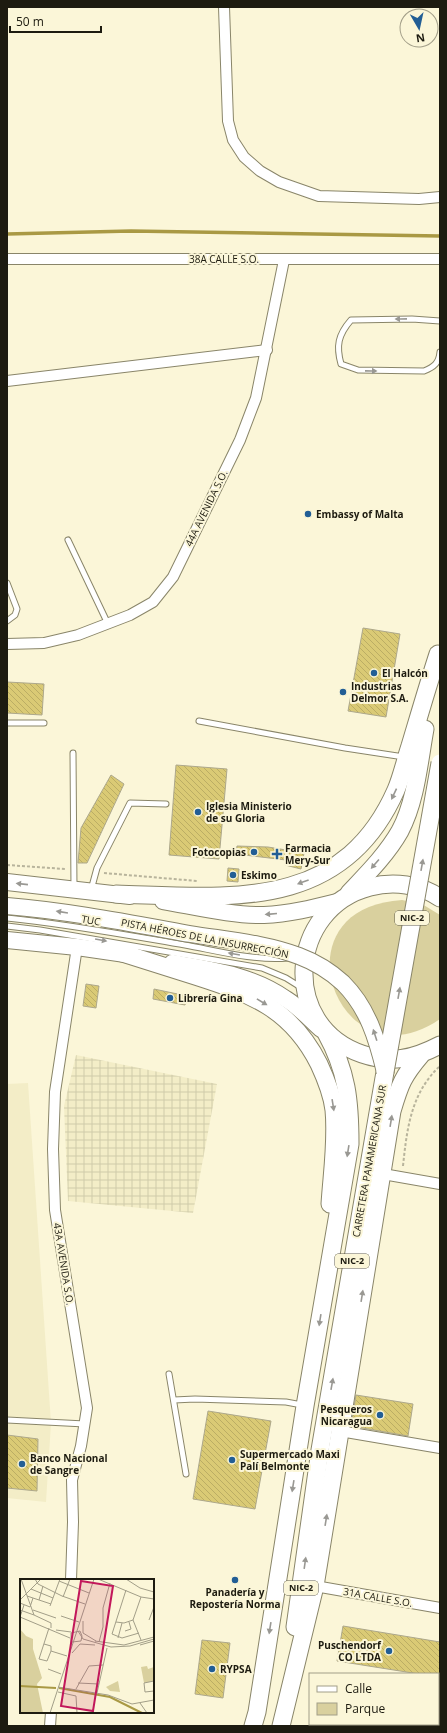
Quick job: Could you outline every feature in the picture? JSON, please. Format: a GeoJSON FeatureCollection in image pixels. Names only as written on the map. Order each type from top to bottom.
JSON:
{"type":"FeatureCollection","features":[{"type":"Feature","properties":{"kind":"highway","name":"NIC-2"},"geometry":{"type":"LineString","coordinates":[[255,1721],[305,1406],[350,1144],[350,1109],[343,1069],[326,1032],[314,1016],[306,992],[303,966],[308,942],[320,920],[378,861],[400,831],[413,792],[413,758],[439,648]]}},
{"type":"Feature","properties":{"kind":"highway"},"geometry":{"type":"LineString","coordinates":[[116,894],[236,896],[276,891],[321,875],[348,856],[380,820],[413,758]]}},
{"type":"Feature","properties":{"kind":"highway","name":"CARRETERA PANAMERICANA SUR"},"geometry":{"type":"LineString","coordinates":[[281,1726],[320,1450],[440,763]]}},
{"type":"Feature","properties":{"kind":"highway","name":"NIC-2"},"geometry":{"type":"LineString","coordinates":[[340,900],[360,889],[379,884],[398,884],[418,887],[440,898]]}},
{"type":"Feature","properties":{"kind":"highway"},"geometry":{"type":"LineString","coordinates":[[120,952],[238,989],[263,1002],[299,1032],[312,1049],[330,1090],[335,1125],[323,1299]]}},
{"type":"Feature","properties":{"kind":"highway","name":"NIC-2"},"geometry":{"type":"LineString","coordinates":[[326,1032],[351,1050],[374,1058],[398,1060],[421,1055],[440,1045]]}},
{"type":"Feature","properties":{"kind":"highway","name":"CARRETERA PANAMERICANA SUR"},"geometry":{"type":"LineString","coordinates":[[281,1726],[315,1586],[392,1111],[398,1090],[406,1072],[421,1055]]}},
{"type":"Feature","properties":{"kind":"main road"},"geometry":{"type":"LineString","coordinates":[[7,882],[116,894],[248,914],[293,912],[340,900]]}},
{"type":"Feature","properties":{"kind":"main road","name":"PISTA HÉROES DE LA INSURRECCIÓN"},"geometry":{"type":"LineString","coordinates":[[7,906],[61,912],[234,942],[281,951],[305,959],[334,976],[360,1003],[372,1026],[385,1072]]}},
{"type":"Feature","properties":{"kind":"main road"},"geometry":{"type":"LineString","coordinates":[[7,940],[120,952],[239,976],[265,986],[287,999],[326,1032]]}},
{"type":"Feature","properties":{"kind":"street"},"geometry":{"type":"LineString","coordinates":[[224,7],[228,121],[233,140],[249,162],[260,171],[279,182],[318,196],[420,200],[440,197]]}},
{"type":"Feature","properties":{"kind":"street","name":"38A CALLE S.O."},"geometry":{"type":"LineString","coordinates":[[7,258],[284,260],[440,259]]}},
{"type":"Feature","properties":{"kind":"street","name":"44A AVENIDA S.O."},"geometry":{"type":"LineString","coordinates":[[7,644],[44,643],[78,635],[108,624],[130,615],[152,602],[173,577],[240,440],[256,398],[267,350],[284,260]]}},
{"type":"Feature","properties":{"kind":"street"},"geometry":{"type":"LineString","coordinates":[[7,381],[267,350]]}},
{"type":"Feature","properties":{"kind":"street","name":"43A AVENIDA S.O."},"geometry":{"type":"LineString","coordinates":[[71,1579],[73,1522],[72,1480],[81,1446],[87,1408],[55,1210],[53,1149],[56,1092],[76,947]]}},
{"type":"Feature","properties":{"kind":"street"},"geometry":{"type":"LineString","coordinates":[[383,1174],[440,1184]]}},
{"type":"Feature","properties":{"kind":"street"},"geometry":{"type":"LineString","coordinates":[[340,1431],[440,1448]]}},
{"type":"Feature","properties":{"kind":"street","name":"31A CALLE S.O."},"geometry":{"type":"LineString","coordinates":[[315,1586],[440,1608]]}},
{"type":"Feature","properties":{"kind":"street"},"geometry":{"type":"LineString","coordinates":[[50,1726],[51,1713]]}},
{"type":"Feature","properties":{"kind":"lane"},"geometry":{"type":"LineString","coordinates":[[440,321],[412,319],[351,320],[341,332],[337,352],[341,364],[358,370],[424,371],[433,367],[437,362],[440,352]]}},
{"type":"Feature","properties":{"kind":"lane"},"geometry":{"type":"LineString","coordinates":[[68,540],[108,624]]}},
{"type":"Feature","properties":{"kind":"lane"},"geometry":{"type":"LineString","coordinates":[[7,583],[17,610],[15,615],[7,621]]}},
{"type":"Feature","properties":{"kind":"lane"},"geometry":{"type":"LineString","coordinates":[[199,721],[352,750],[413,758]]}},
{"type":"Feature","properties":{"kind":"lane"},"geometry":{"type":"LineString","coordinates":[[7,723],[44,723]]}},
{"type":"Feature","properties":{"kind":"lane"},"geometry":{"type":"LineString","coordinates":[[73,754],[74,889]]}},
{"type":"Feature","properties":{"kind":"lane"},"geometry":{"type":"LineString","coordinates":[[90,891],[96,872],[130,803],[166,804]]}},
{"type":"Feature","properties":{"kind":"lane","name":"TUC"},"geometry":{"type":"LineString","coordinates":[[7,918],[67,925],[241,955],[275,959],[290,958],[299,954],[308,942]]}},
{"type":"Feature","properties":{"kind":"lane","name":"TUC"},"geometry":{"type":"LineString","coordinates":[[7,926],[40,930],[262,968],[286,978],[301,987],[306,992]]}},
{"type":"Feature","properties":{"kind":"lane"},"geometry":{"type":"LineString","coordinates":[[169,1374],[186,1474]]}},
{"type":"Feature","properties":{"kind":"lane"},"geometry":{"type":"LineString","coordinates":[[174,1400],[195,1398],[286,1402],[305,1406]]}},
{"type":"Feature","properties":{"kind":"lane"},"geometry":{"type":"LineString","coordinates":[[7,1420],[85,1424]]}},
{"type":"Feature","properties":{"kind":"path"},"geometry":{"type":"LineString","coordinates":[[7,865],[75,870]]}},
{"type":"Feature","properties":{"kind":"path"},"geometry":{"type":"LineString","coordinates":[[96,872],[200,881]]}},
{"type":"Feature","properties":{"kind":"path"},"geometry":{"type":"LineString","coordinates":[[404,1153],[411,1114],[417,1095],[431,1074],[440,1066]]}},
{"type":"Feature","properties":{"kind":"shaded area"},"geometry":{"type":"Polygon","coordinates":[[[76,1055],[217,1084],[193,1213],[68,1201],[64,1106],[76,1055]]]}},
{"type":"Feature","properties":{"kind":"shaded area"},"geometry":{"type":"Polygon","coordinates":[[[28,1083],[51,1423],[46,1502],[7,1498],[7,1084],[28,1083]]]}},
{"type":"Feature","properties":{"kind":"green space"},"geometry":{"type":"Polygon","coordinates":[[[402,900],[422,904],[440,915],[440,1019],[404,1034],[373,1031],[349,1014],[334,989],[330,960],[338,932],[362,910],[402,900]]]}},
{"type":"Feature","properties":{"kind":"building","name":"El Halcón"},"geometry":{"type":"Polygon","coordinates":[[[363,628],[400,634],[386,717],[348,711],[363,628]]]}},
{"type":"Feature","properties":{"kind":"building"},"geometry":{"type":"Polygon","coordinates":[[[7,682],[44,684],[42,715],[7,713],[7,682]]]}},
{"type":"Feature","properties":{"kind":"building","name":"Iglesia Ministerio de su Gloria"},"geometry":{"type":"Polygon","coordinates":[[[176,765],[227,769],[219,859],[169,855],[176,765]]]}},
{"type":"Feature","properties":{"kind":"building"},"geometry":{"type":"Polygon","coordinates":[[[111,775],[124,784],[87,863],[78,863],[81,828],[111,775]]]}},
{"type":"Feature","properties":{"kind":"building"},"geometry":{"type":"Polygon","coordinates":[[[237,846],[268,847],[304,853],[301,869],[285,865],[286,860],[236,854],[237,846]]]}},
{"type":"Feature","properties":{"kind":"building","name":"Eskimo"},"geometry":{"type":"Polygon","coordinates":[[[228,868],[239,869],[238,882],[227,881],[228,868]]]}},
{"type":"Feature","properties":{"kind":"building"},"geometry":{"type":"Polygon","coordinates":[[[86,984],[99,986],[96,1008],[83,1006],[86,984]]]}},
{"type":"Feature","properties":{"kind":"building","name":"Librería Gina"},"geometry":{"type":"Polygon","coordinates":[[[154,989],[187,996],[185,1005],[153,999],[154,989]]]}},
{"type":"Feature","properties":{"kind":"building","name":"Pesqueros Nicaragua"},"geometry":{"type":"Polygon","coordinates":[[[356,1395],[413,1404],[408,1436],[351,1426],[356,1395]]]}},
{"type":"Feature","properties":{"kind":"building","name":"Supermercado Maxi Palí Belmonte"},"geometry":{"type":"Polygon","coordinates":[[[208,1411],[271,1421],[255,1509],[193,1499],[208,1411]]]}},
{"type":"Feature","properties":{"kind":"building","name":"Banco Nacional de Sangre"},"geometry":{"type":"Polygon","coordinates":[[[7,1435],[38,1439],[37,1491],[7,1488],[7,1435]]]}},
{"type":"Feature","properties":{"kind":"building","name":"Puschendorf CO LTDA"},"geometry":{"type":"Polygon","coordinates":[[[343,1626],[440,1642],[440,1674],[413,1673],[337,1661],[343,1626]]]}},
{"type":"Feature","properties":{"kind":"building","name":"RYPSA"},"geometry":{"type":"Polygon","coordinates":[[[202,1640],[230,1643],[223,1698],[195,1694],[202,1640]]]}},
{"type":"Feature","properties":{"kind":"waterway"},"geometry":{"type":"LineString","coordinates":[[7,234],[131,231],[440,236]]}},
{"type":"Feature","properties":{"kind":"place","name":"Embassy of Malta"},"geometry":{"type":"Point","coordinates":[308,514]}},
{"type":"Feature","properties":{"kind":"place","name":"El Halcón"},"geometry":{"type":"Point","coordinates":[374,673]}},
{"type":"Feature","properties":{"kind":"place","name":"Industrias Delmor S.A."},"geometry":{"type":"Point","coordinates":[343,692]}},
{"type":"Feature","properties":{"kind":"place","name":"Iglesia Ministerio de su Gloria"},"geometry":{"type":"Point","coordinates":[198,812]}},
{"type":"Feature","properties":{"kind":"place","name":"Fotocopias"},"geometry":{"type":"Point","coordinates":[254,852]}},
{"type":"Feature","properties":{"kind":"place","name":"Farmacia Mery-Sur"},"geometry":{"type":"Point","coordinates":[277,854]}},
{"type":"Feature","properties":{"kind":"place","name":"Eskimo"},"geometry":{"type":"Point","coordinates":[233,875]}},
{"type":"Feature","properties":{"kind":"place","name":"Librería Gina"},"geometry":{"type":"Point","coordinates":[170,998]}},
{"type":"Feature","properties":{"kind":"place","name":"Pesqueros Nicaragua"},"geometry":{"type":"Point","coordinates":[380,1415]}},
{"type":"Feature","properties":{"kind":"place","name":"Supermercado Maxi Palí Belmonte"},"geometry":{"type":"Point","coordinates":[232,1460]}},
{"type":"Feature","properties":{"kind":"place","name":"Banco Nacional de Sangre"},"geometry":{"type":"Point","coordinates":[22,1464]}},
{"type":"Feature","properties":{"kind":"place","name":"Panadería y Repostería Norma"},"geometry":{"type":"Point","coordinates":[235,1580]}},
{"type":"Feature","properties":{"kind":"place","name":"Puschendorf CO LTDA"},"geometry":{"type":"Point","coordinates":[389,1651]}},
{"type":"Feature","properties":{"kind":"place","name":"RYPSA"},"geometry":{"type":"Point","coordinates":[212,1669]}}]}
